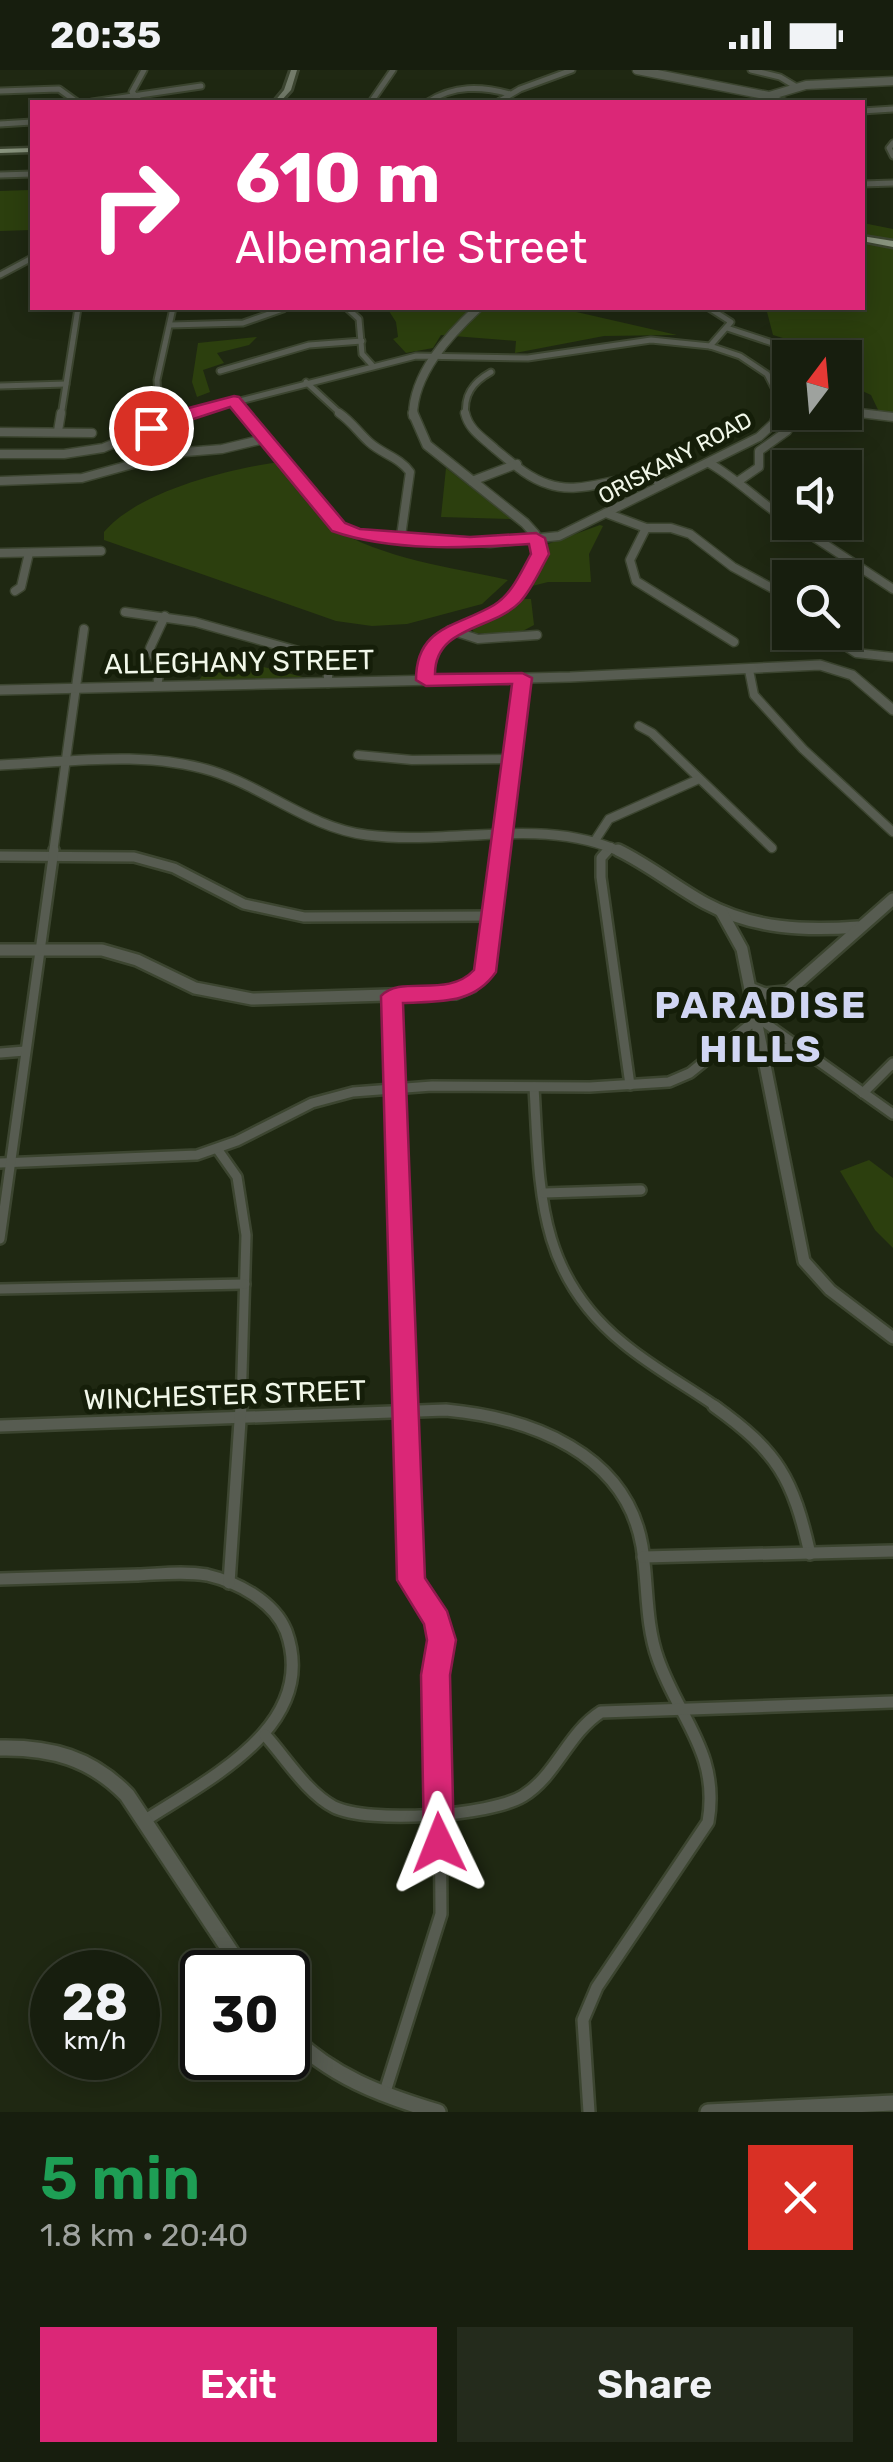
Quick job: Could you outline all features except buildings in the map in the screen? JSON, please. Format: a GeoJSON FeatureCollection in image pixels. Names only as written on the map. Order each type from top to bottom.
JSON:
{"type":"FeatureCollection","features":[{"type":"Feature","properties":{"kind":"main road"},"geometry":{"type":"LineString","coordinates":[[279,100],[294,70]]}},
{"type":"Feature","properties":{"kind":"main road"},"geometry":{"type":"LineString","coordinates":[[0,151],[30,150]]}},
{"type":"Feature","properties":{"kind":"main road"},"geometry":{"type":"LineString","coordinates":[[865,239],[893,244]]}},
{"type":"Feature","properties":{"kind":"street"},"geometry":{"type":"LineString","coordinates":[[133,95],[136,78],[144,70]]}},
{"type":"Feature","properties":{"kind":"street"},"geometry":{"type":"LineString","coordinates":[[372,100],[393,70]]}},
{"type":"Feature","properties":{"kind":"street"},"geometry":{"type":"LineString","coordinates":[[501,100],[572,70]]}},
{"type":"Feature","properties":{"kind":"street"},"geometry":{"type":"LineString","coordinates":[[638,70],[780,100]]}},
{"type":"Feature","properties":{"kind":"street"},"geometry":{"type":"LineString","coordinates":[[751,70],[780,76],[795,86]]}},
{"type":"Feature","properties":{"kind":"street"},"geometry":{"type":"LineString","coordinates":[[769,96],[795,86],[893,81]]}},
{"type":"Feature","properties":{"kind":"street"},"geometry":{"type":"LineString","coordinates":[[104,100],[201,86]]}},
{"type":"Feature","properties":{"kind":"street"},"geometry":{"type":"LineString","coordinates":[[431,100],[467,88],[510,94]]}},
{"type":"Feature","properties":{"kind":"street"},"geometry":{"type":"LineString","coordinates":[[0,91],[59,89],[75,100]]}},
{"type":"Feature","properties":{"kind":"street"},"geometry":{"type":"LineString","coordinates":[[133,95],[139,100]]}},
{"type":"Feature","properties":{"kind":"street"},"geometry":{"type":"LineString","coordinates":[[865,111],[893,109]]}},
{"type":"Feature","properties":{"kind":"street"},"geometry":{"type":"LineString","coordinates":[[0,124],[30,122]]}},
{"type":"Feature","properties":{"kind":"street"},"geometry":{"type":"LineString","coordinates":[[892,144],[889,148],[893,156]]}},
{"type":"Feature","properties":{"kind":"street"},"geometry":{"type":"LineString","coordinates":[[0,176],[30,174]]}},
{"type":"Feature","properties":{"kind":"street"},"geometry":{"type":"LineString","coordinates":[[865,184],[893,183]]}},
{"type":"Feature","properties":{"kind":"street"},"geometry":{"type":"LineString","coordinates":[[0,274],[30,259]]}},
{"type":"Feature","properties":{"kind":"street"},"geometry":{"type":"LineString","coordinates":[[58,430],[78,310]]}},
{"type":"Feature","properties":{"kind":"street"},"geometry":{"type":"LineString","coordinates":[[170,419],[160,411],[156,389],[174,310]]}},
{"type":"Feature","properties":{"kind":"street"},"geometry":{"type":"LineString","coordinates":[[170,325],[242,322],[268,318],[280,310]]}},
{"type":"Feature","properties":{"kind":"street"},"geometry":{"type":"LineString","coordinates":[[349,310],[358,319],[362,354],[372,365]]}},
{"type":"Feature","properties":{"kind":"street"},"geometry":{"type":"LineString","coordinates":[[426,680],[429,651],[450,630],[501,608],[514,598],[540,554],[536,538],[525,523],[427,444],[412,420],[413,399],[446,338],[476,310]]}},
{"type":"Feature","properties":{"kind":"street"},"geometry":{"type":"LineString","coordinates":[[0,454],[94,450],[128,440],[170,419],[234,401],[372,365],[437,354],[528,358],[651,340],[710,346],[731,322],[713,310]]}},
{"type":"Feature","properties":{"kind":"street"},"geometry":{"type":"LineString","coordinates":[[727,328],[772,343]]}},
{"type":"Feature","properties":{"kind":"street"},"geometry":{"type":"LineString","coordinates":[[220,371],[309,345],[362,341]]}},
{"type":"Feature","properties":{"kind":"street","name":"ORISKANY ROAD"},"geometry":{"type":"LineString","coordinates":[[234,401],[334,524],[358,534],[480,542],[536,538],[568,534],[759,437],[774,423],[781,400],[771,379],[748,360],[710,346]]}},
{"type":"Feature","properties":{"kind":"street"},"geometry":{"type":"LineString","coordinates":[[491,372],[475,380],[466,395],[464,417],[470,428],[517,464],[556,487],[645,475],[666,483]]}},
{"type":"Feature","properties":{"kind":"street"},"geometry":{"type":"LineString","coordinates":[[306,382],[331,408],[357,425],[370,444],[402,461],[410,472],[401,536]]}},
{"type":"Feature","properties":{"kind":"street"},"geometry":{"type":"LineString","coordinates":[[0,386],[66,384]]}},
{"type":"Feature","properties":{"kind":"street"},"geometry":{"type":"LineString","coordinates":[[862,414],[893,417]]}},
{"type":"Feature","properties":{"kind":"street"},"geometry":{"type":"LineString","coordinates":[[740,480],[759,466],[760,452],[788,430]]}},
{"type":"Feature","properties":{"kind":"street"},"geometry":{"type":"LineString","coordinates":[[0,432],[92,432]]}},
{"type":"Feature","properties":{"kind":"street"},"geometry":{"type":"LineString","coordinates":[[0,481],[82,478],[173,453],[216,450],[264,439]]}},
{"type":"Feature","properties":{"kind":"street"},"geometry":{"type":"LineString","coordinates":[[709,463],[740,480],[772,512]]}},
{"type":"Feature","properties":{"kind":"street"},"geometry":{"type":"LineString","coordinates":[[472,481],[517,464]]}},
{"type":"Feature","properties":{"kind":"street"},"geometry":{"type":"LineString","coordinates":[[606,513],[646,528],[671,528],[690,534],[732,567],[772,588]]}},
{"type":"Feature","properties":{"kind":"street"},"geometry":{"type":"LineString","coordinates":[[646,528],[628,558],[636,581],[734,642]]}},
{"type":"Feature","properties":{"kind":"street"},"geometry":{"type":"LineString","coordinates":[[818,540],[893,589]]}},
{"type":"Feature","properties":{"kind":"street"},"geometry":{"type":"LineString","coordinates":[[0,554],[101,551]]}},
{"type":"Feature","properties":{"kind":"street"},"geometry":{"type":"LineString","coordinates":[[16,592],[21,587],[29,552]]}},
{"type":"Feature","properties":{"kind":"street"},"geometry":{"type":"LineString","coordinates":[[125,612],[165,616],[316,656],[328,667],[328,682]]}},
{"type":"Feature","properties":{"kind":"street"},"geometry":{"type":"LineString","coordinates":[[157,686],[160,669],[150,648],[165,616]]}},
{"type":"Feature","properties":{"kind":"street"},"geometry":{"type":"LineString","coordinates":[[0,1239],[5,1163],[25,1051],[84,629]]}},
{"type":"Feature","properties":{"kind":"street"},"geometry":{"type":"LineString","coordinates":[[450,630],[478,639],[536,635]]}},
{"type":"Feature","properties":{"kind":"street"},"geometry":{"type":"LineString","coordinates":[[849,650],[893,657]]}},
{"type":"Feature","properties":{"kind":"street","name":"ALLEGHANY STREET"},"geometry":{"type":"LineString","coordinates":[[0,690],[838,667],[854,675],[893,710]]}},
{"type":"Feature","properties":{"kind":"street"},"geometry":{"type":"LineString","coordinates":[[748,670],[754,694],[804,749],[893,832]]}},
{"type":"Feature","properties":{"kind":"street"},"geometry":{"type":"LineString","coordinates":[[0,950],[39,948],[115,953],[195,988],[246,998],[455,993],[472,986],[485,972],[522,678]]}},
{"type":"Feature","properties":{"kind":"street"},"geometry":{"type":"LineString","coordinates":[[639,726],[652,733],[772,848]]}},
{"type":"Feature","properties":{"kind":"street"},"geometry":{"type":"LineString","coordinates":[[358,755],[412,760],[513,758]]}},
{"type":"Feature","properties":{"kind":"street"},"geometry":{"type":"LineString","coordinates":[[0,765],[144,761],[194,766],[236,781],[309,820],[359,834],[416,839],[502,836],[594,842],[650,864],[721,911],[778,926],[832,930],[858,927]]}},
{"type":"Feature","properties":{"kind":"street"},"geometry":{"type":"LineString","coordinates":[[594,842],[608,820],[700,779]]}},
{"type":"Feature","properties":{"kind":"street"},"geometry":{"type":"LineString","coordinates":[[610,847],[601,858],[600,876],[630,1085]]}},
{"type":"Feature","properties":{"kind":"street"},"geometry":{"type":"LineString","coordinates":[[0,856],[111,854],[154,862],[244,904],[278,914],[330,918],[493,916]]}},
{"type":"Feature","properties":{"kind":"street"},"geometry":{"type":"LineString","coordinates":[[5,1163],[176,1159],[218,1150],[300,1107],[354,1092],[630,1085],[677,1080],[758,1018],[893,898]]}},
{"type":"Feature","properties":{"kind":"street"},"geometry":{"type":"LineString","coordinates":[[721,911],[742,949],[804,1261],[830,1290],[893,1338]]}},
{"type":"Feature","properties":{"kind":"street"},"geometry":{"type":"LineString","coordinates":[[750,988],[765,994],[786,992]]}},
{"type":"Feature","properties":{"kind":"street"},"geometry":{"type":"LineString","coordinates":[[384,2096],[441,1914],[436,1675],[442,1640],[437,1620],[411,1580],[392,996]]}},
{"type":"Feature","properties":{"kind":"street"},"geometry":{"type":"LineString","coordinates":[[758,1018],[893,1114]]}},
{"type":"Feature","properties":{"kind":"street"},"geometry":{"type":"LineString","coordinates":[[722,1047],[764,1056],[786,1049],[802,1050]]}},
{"type":"Feature","properties":{"kind":"street"},"geometry":{"type":"LineString","coordinates":[[0,1053],[25,1051]]}},
{"type":"Feature","properties":{"kind":"street"},"geometry":{"type":"LineString","coordinates":[[863,1093],[893,1064]]}},
{"type":"Feature","properties":{"kind":"street"},"geometry":{"type":"LineString","coordinates":[[534,1087],[550,1242],[560,1268],[580,1298],[621,1342],[750,1430],[772,1452],[801,1500],[810,1554]]}},
{"type":"Feature","properties":{"kind":"street"},"geometry":{"type":"LineString","coordinates":[[218,1150],[237,1178],[246,1235],[230,1583]]}},
{"type":"Feature","properties":{"kind":"street"},"geometry":{"type":"LineString","coordinates":[[544,1193],[641,1190]]}},
{"type":"Feature","properties":{"kind":"street"},"geometry":{"type":"LineString","coordinates":[[0,1289],[245,1284]]}},
{"type":"Feature","properties":{"kind":"street","name":"WINCHESTER STREET"},"geometry":{"type":"LineString","coordinates":[[0,1426],[404,1411],[502,1418],[540,1432],[576,1451],[623,1491],[631,1507],[643,1557],[656,1653],[679,1708]]}},
{"type":"Feature","properties":{"kind":"street"},"geometry":{"type":"LineString","coordinates":[[643,1557],[893,1551]]}},
{"type":"Feature","properties":{"kind":"street"},"geometry":{"type":"LineString","coordinates":[[0,1580],[202,1574],[230,1583],[264,1602],[281,1620],[292,1643],[295,1666],[292,1691],[282,1714],[266,1735],[144,1821]]}},
{"type":"Feature","properties":{"kind":"street"},"geometry":{"type":"LineString","coordinates":[[266,1735],[316,1792],[337,1809],[364,1814],[438,1813],[497,1808],[523,1796],[578,1729],[601,1712],[893,1702]]}},
{"type":"Feature","properties":{"kind":"street"},"geometry":{"type":"LineString","coordinates":[[589,2112],[583,2020],[597,1987],[708,1822],[714,1803],[711,1763],[679,1708]]}},
{"type":"Feature","properties":{"kind":"street"},"geometry":{"type":"LineString","coordinates":[[0,1748],[48,1749],[88,1762],[118,1786],[229,1950]]}},
{"type":"Feature","properties":{"kind":"street"},"geometry":{"type":"LineString","coordinates":[[310,2056],[330,2071],[384,2096],[438,2112]]}},
{"type":"Feature","properties":{"kind":"street"},"geometry":{"type":"LineString","coordinates":[[708,2112],[893,2103]]}},
{"type":"Feature","properties":{"kind":"green space"},"geometry":{"type":"Polygon","coordinates":[[[30,190],[30,230],[0,231],[0,191],[30,190]]]}},
{"type":"Feature","properties":{"kind":"green space"},"geometry":{"type":"Polygon","coordinates":[[[865,223],[893,229],[893,413],[880,414],[871,395],[862,391],[862,340],[789,340],[773,335],[767,310],[865,310],[865,223]]]}},
{"type":"Feature","properties":{"kind":"green space"},"geometry":{"type":"Polygon","coordinates":[[[388,310],[568,310],[677,335],[604,336],[515,353],[516,341],[441,335],[433,348],[406,353],[393,339],[398,337],[396,322],[388,310]]]}},
{"type":"Feature","properties":{"kind":"green space"},"geometry":{"type":"Polygon","coordinates":[[[257,337],[249,345],[217,353],[224,363],[203,370],[210,392],[197,397],[192,382],[198,343],[257,337]]]}},
{"type":"Feature","properties":{"kind":"green space"},"geometry":{"type":"Polygon","coordinates":[[[278,462],[317,514],[352,538],[417,561],[508,580],[482,604],[407,624],[372,626],[336,621],[104,540],[104,532],[119,518],[161,494],[209,477],[278,462]]]}},
{"type":"Feature","properties":{"kind":"green space"},"geometry":{"type":"Polygon","coordinates":[[[446,468],[512,519],[441,517],[446,468]]]}},
{"type":"Feature","properties":{"kind":"green space"},"geometry":{"type":"Polygon","coordinates":[[[603,526],[589,554],[591,582],[532,586],[545,563],[548,544],[603,526]]]}},
{"type":"Feature","properties":{"kind":"green space"},"geometry":{"type":"Polygon","coordinates":[[[524,599],[531,599],[534,625],[519,633],[474,633],[472,628],[507,613],[524,599]]]}},
{"type":"Feature","properties":{"kind":"green space"},"geometry":{"type":"Polygon","coordinates":[[[198,650],[303,677],[199,680],[208,668],[198,650]]]}},
{"type":"Feature","properties":{"kind":"green space"},"geometry":{"type":"Polygon","coordinates":[[[869,1160],[893,1178],[893,1248],[875,1230],[840,1171],[869,1160]]]}},
{"type":"Feature","properties":{"kind":"district","name":"PARADISE HILLS"},"geometry":{"type":"Point","coordinates":[761,1027]}},
{"type":"Feature","properties":{"kind":"route"},"geometry":{"type":"LineString","coordinates":[[151,428],[186,413],[234,401],[331,521],[344,530],[470,542],[536,538],[540,554],[514,598],[501,608],[443,634],[432,645],[426,661],[426,680],[522,678],[485,972],[478,982],[455,993],[392,996],[411,1580],[437,1620],[442,1640],[436,1675],[439,1843]]}}]}
